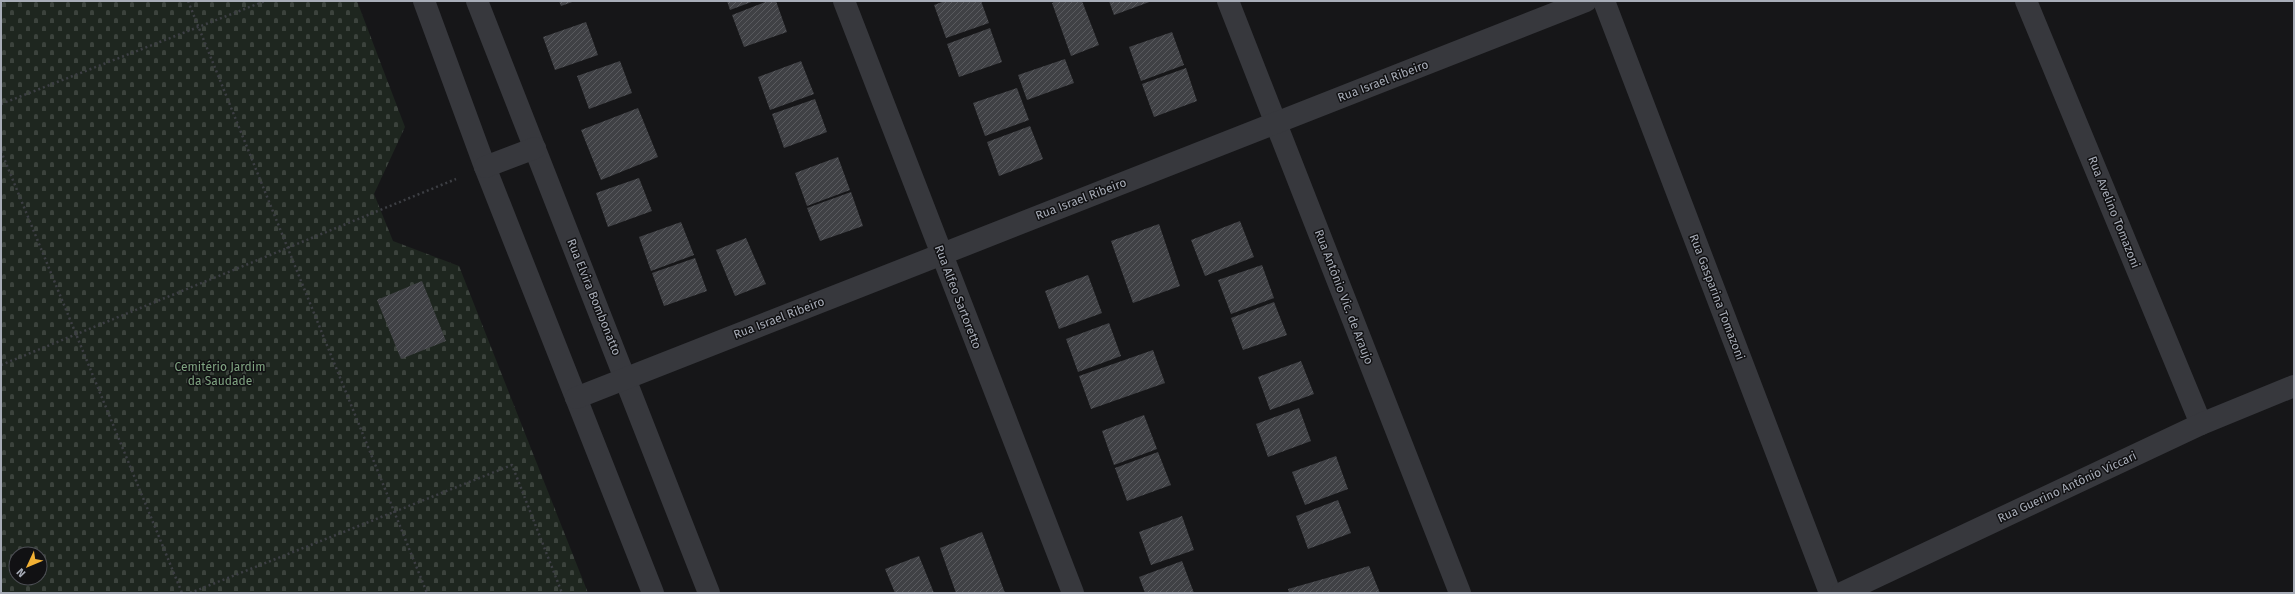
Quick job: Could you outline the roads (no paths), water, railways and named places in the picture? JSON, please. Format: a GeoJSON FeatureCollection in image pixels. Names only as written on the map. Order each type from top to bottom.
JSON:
{"type":"FeatureCollection","features":[{"type":"Feature","properties":{"kind":"street"},"geometry":{"type":"LineString","coordinates":[[424,1],[485,167],[653,593]]}},
{"type":"Feature","properties":{"kind":"street","name":"Rua Elvira Bombonatto"},"geometry":{"type":"LineString","coordinates":[[477,1],[709,593]]}},
{"type":"Feature","properties":{"kind":"street","name":"Rua Alfeo Sartoretto"},"geometry":{"type":"LineString","coordinates":[[844,1],[1073,593]]}},
{"type":"Feature","properties":{"kind":"street","name":"Rua Antônio Vic. de Araujo"},"geometry":{"type":"LineString","coordinates":[[1228,1],[1460,593]]}},
{"type":"Feature","properties":{"kind":"street","name":"Rua Israel Ribeiro"},"geometry":{"type":"LineString","coordinates":[[576,398],[1586,1]]}},
{"type":"Feature","properties":{"kind":"street","name":"Rua Gasparina Tomazoni"},"geometry":{"type":"LineString","coordinates":[[1604,1],[1830,593]]}},
{"type":"Feature","properties":{"kind":"street","name":"Rua Avelino Tomazoni"},"geometry":{"type":"LineString","coordinates":[[2026,1],[2201,424]]}},
{"type":"Feature","properties":{"kind":"street"},"geometry":{"type":"LineString","coordinates":[[485,167],[535,148]]}},
{"type":"Feature","properties":{"kind":"street","name":"Rua Guerino Antônio Viccari"},"geometry":{"type":"LineString","coordinates":[[1842,593],[2201,424],[2294,386]]}},
{"type":"Feature","properties":{"kind":"park label","name":"Cemitério Jardim da Saudade"},"geometry":{"type":"Point","coordinates":[220,374]}}]}
